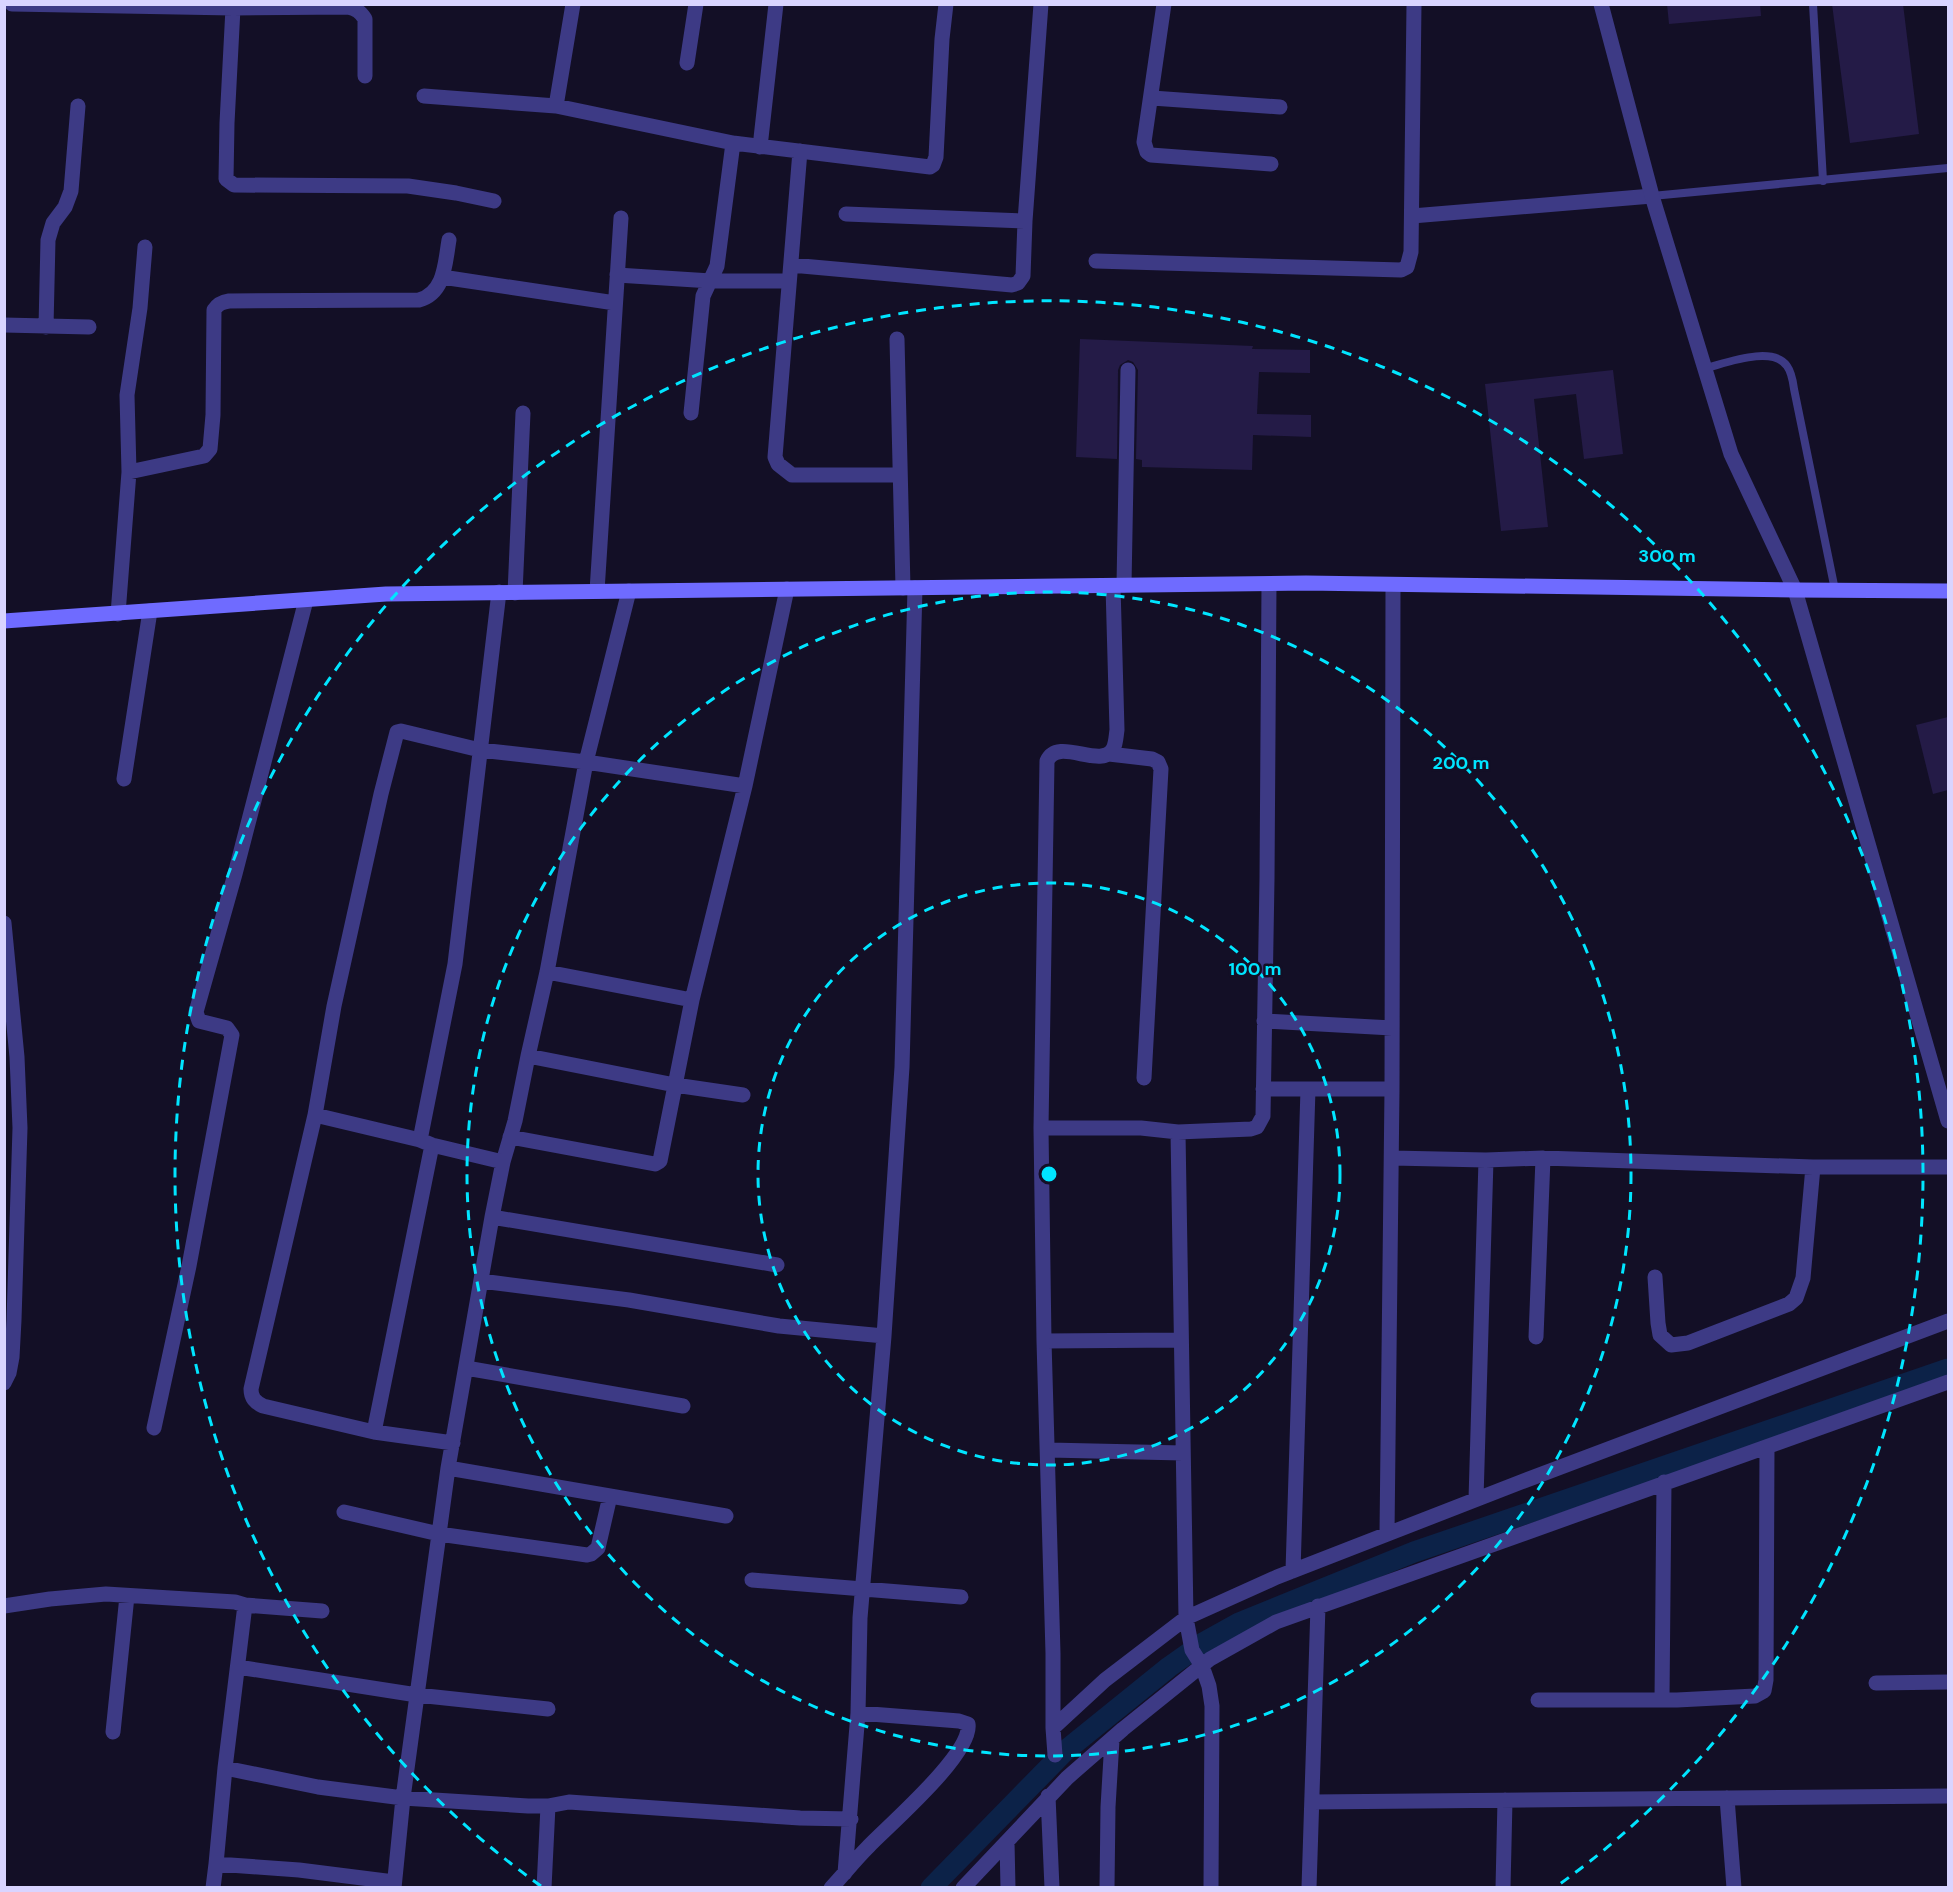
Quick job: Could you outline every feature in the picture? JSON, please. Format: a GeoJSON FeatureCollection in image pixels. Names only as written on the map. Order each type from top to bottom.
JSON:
{"type":"FeatureCollection","features":[{"type":"Feature","properties":{"kind":"main road"},"geometry":{"type":"LineString","coordinates":[[4,621],[386,594],[507,592],[1269,584],[1948,591]]}},
{"type":"Feature","properties":{"kind":"street"},"geometry":{"type":"LineString","coordinates":[[12,4],[348,7],[361,12],[365,18],[365,76]]}},
{"type":"Feature","properties":{"kind":"street"},"geometry":{"type":"LineString","coordinates":[[556,106],[573,4]]}},
{"type":"Feature","properties":{"kind":"street"},"geometry":{"type":"LineString","coordinates":[[687,63],[696,4]]}},
{"type":"Feature","properties":{"kind":"street"},"geometry":{"type":"LineString","coordinates":[[760,147],[776,4]]}},
{"type":"Feature","properties":{"kind":"street"},"geometry":{"type":"LineString","coordinates":[[424,96],[556,106],[733,143],[930,167],[936,157],[946,4]]}},
{"type":"Feature","properties":{"kind":"street"},"geometry":{"type":"LineString","coordinates":[[790,265],[1012,285],[1018,283],[1023,276],[1041,4]]}},
{"type":"Feature","properties":{"kind":"street"},"geometry":{"type":"LineString","coordinates":[[1164,4],[1144,142],[1147,152],[1151,155],[1271,164]]}},
{"type":"Feature","properties":{"kind":"street"},"geometry":{"type":"LineString","coordinates":[[1096,261],[1401,270],[1407,267],[1410,260],[1412,216],[1414,4]]}},
{"type":"Feature","properties":{"kind":"street"},"geometry":{"type":"LineString","coordinates":[[1601,4],[1652,196],[1731,454],[1795,590],[1948,1121]]}},
{"type":"Feature","properties":{"kind":"street"},"geometry":{"type":"LineString","coordinates":[[233,7],[225,176],[230,183],[234,185],[408,186],[494,201]]}},
{"type":"Feature","properties":{"kind":"street"},"geometry":{"type":"LineString","coordinates":[[1152,98],[1280,106]]}},
{"type":"Feature","properties":{"kind":"street"},"geometry":{"type":"LineString","coordinates":[[46,327],[48,240],[53,223],[65,207],[71,190],[78,106]]}},
{"type":"Feature","properties":{"kind":"street"},"geometry":{"type":"LineString","coordinates":[[691,413],[704,296],[717,266],[733,143]]}},
{"type":"Feature","properties":{"kind":"street"},"geometry":{"type":"LineString","coordinates":[[800,151],[774,451],[778,464],[792,475],[900,475]]}},
{"type":"Feature","properties":{"kind":"street"},"geometry":{"type":"LineString","coordinates":[[1412,216],[1652,196]]}},
{"type":"Feature","properties":{"kind":"street"},"geometry":{"type":"LineString","coordinates":[[846,214],[1025,221]]}},
{"type":"Feature","properties":{"kind":"street"},"geometry":{"type":"LineString","coordinates":[[597,591],[621,218]]}},
{"type":"Feature","properties":{"kind":"street"},"geometry":{"type":"LineString","coordinates":[[129,472],[204,456],[208,453],[213,415],[214,310],[223,302],[419,300],[432,294],[442,277],[449,240]]}},
{"type":"Feature","properties":{"kind":"street"},"geometry":{"type":"LineString","coordinates":[[118,614],[129,472],[128,395],[140,308],[145,247]]}},
{"type":"Feature","properties":{"kind":"street"},"geometry":{"type":"LineString","coordinates":[[617,276],[711,281],[789,281]]}},
{"type":"Feature","properties":{"kind":"street"},"geometry":{"type":"LineString","coordinates":[[442,277],[615,303]]}},
{"type":"Feature","properties":{"kind":"street"},"geometry":{"type":"LineString","coordinates":[[4,326],[89,327]]}},
{"type":"Feature","properties":{"kind":"street"},"geometry":{"type":"LineString","coordinates":[[845,1873],[851,1819],[863,1589],[884,1336],[902,1067],[909,588],[900,475],[897,339]]}},
{"type":"Feature","properties":{"kind":"street"},"geometry":{"type":"LineString","coordinates":[[1055,1755],[1041,1128],[1047,761],[1051,754],[1061,752],[1101,757],[1114,748],[1117,730],[1118,586],[1128,370]]}},
{"type":"Feature","properties":{"kind":"street"},"geometry":{"type":"LineString","coordinates":[[374,1432],[455,964],[480,750],[507,592],[523,413]]}},
{"type":"Feature","properties":{"kind":"street"},"geometry":{"type":"LineString","coordinates":[[1041,1128],[1142,1128],[1178,1132],[1251,1129],[1257,1126],[1263,1116],[1268,879],[1269,584]]}},
{"type":"Feature","properties":{"kind":"street"},"geometry":{"type":"LineString","coordinates":[[1387,1534],[1392,1158],[1393,585]]}},
{"type":"Feature","properties":{"kind":"street"},"geometry":{"type":"LineString","coordinates":[[510,1137],[657,1163],[660,1161],[692,1000],[745,786],[787,589]]}},
{"type":"Feature","properties":{"kind":"street"},"geometry":{"type":"LineString","coordinates":[[216,1864],[299,1870],[394,1885],[403,1798],[448,1468],[492,1217],[547,972],[586,762],[629,591]]}},
{"type":"Feature","properties":{"kind":"street"},"geometry":{"type":"LineString","coordinates":[[153,1428],[189,1266],[232,1035],[227,1028],[199,1021],[196,1012],[235,874],[306,600]]}},
{"type":"Feature","properties":{"kind":"street"},"geometry":{"type":"LineString","coordinates":[[124,779],[150,611]]}},
{"type":"Feature","properties":{"kind":"street"},"geometry":{"type":"LineString","coordinates":[[453,1443],[374,1432],[263,1406],[251,1396],[315,1115],[334,1006],[396,734],[401,731],[480,750],[586,762],[745,786]]}},
{"type":"Feature","properties":{"kind":"street"},"geometry":{"type":"LineString","coordinates":[[1108,754],[1152,759],[1158,762],[1161,770],[1144,1078]]}},
{"type":"Feature","properties":{"kind":"street"},"geometry":{"type":"LineString","coordinates":[[4,923],[10,967],[9,1013],[17,1057],[20,1128],[12,1357],[9,1374],[4,1383]]}},
{"type":"Feature","properties":{"kind":"street"},"geometry":{"type":"LineString","coordinates":[[547,972],[692,1000]]}},
{"type":"Feature","properties":{"kind":"street"},"geometry":{"type":"LineString","coordinates":[[1264,1021],[1392,1028]]}},
{"type":"Feature","properties":{"kind":"street"},"geometry":{"type":"LineString","coordinates":[[528,1056],[675,1085],[743,1095]]}},
{"type":"Feature","properties":{"kind":"street"},"geometry":{"type":"LineString","coordinates":[[1263,1089],[1392,1089]]}},
{"type":"Feature","properties":{"kind":"street"},"geometry":{"type":"LineString","coordinates":[[1293,1571],[1308,1089]]}},
{"type":"Feature","properties":{"kind":"street"},"geometry":{"type":"LineString","coordinates":[[315,1115],[503,1162]]}},
{"type":"Feature","properties":{"kind":"street"},"geometry":{"type":"LineString","coordinates":[[1178,1132],[1186,1618],[1192,1650],[1202,1666],[1209,1686],[1212,1706],[1211,1887]]}},
{"type":"Feature","properties":{"kind":"street"},"geometry":{"type":"LineString","coordinates":[[1392,1158],[1486,1160],[1543,1158],[1813,1167],[1948,1167]]}},
{"type":"Feature","properties":{"kind":"street"},"geometry":{"type":"LineString","coordinates":[[1536,1337],[1543,1158]]}},
{"type":"Feature","properties":{"kind":"street"},"geometry":{"type":"LineString","coordinates":[[1476,1499],[1486,1160]]}},
{"type":"Feature","properties":{"kind":"street"},"geometry":{"type":"LineString","coordinates":[[1655,1277],[1660,1335],[1671,1345],[1688,1343],[1790,1304],[1796,1298],[1803,1278],[1813,1167]]}},
{"type":"Feature","properties":{"kind":"street"},"geometry":{"type":"LineString","coordinates":[[492,1217],[777,1265]]}},
{"type":"Feature","properties":{"kind":"street"},"geometry":{"type":"LineString","coordinates":[[481,1281],[629,1300],[779,1326],[884,1336]]}},
{"type":"Feature","properties":{"kind":"street"},"geometry":{"type":"LineString","coordinates":[[1053,1728],[1105,1680],[1186,1618],[1293,1571],[1476,1499],[1948,1321]]}},
{"type":"Feature","properties":{"kind":"street"},"geometry":{"type":"LineString","coordinates":[[1044,1341],[1180,1340]]}},
{"type":"Feature","properties":{"kind":"street"},"geometry":{"type":"LineString","coordinates":[[466,1368],[683,1406]]}},
{"type":"Feature","properties":{"kind":"street"},"geometry":{"type":"LineString","coordinates":[[963,1887],[1007,1842],[1065,1775],[1112,1740],[1202,1666],[1276,1622],[1948,1382]]}},
{"type":"Feature","properties":{"kind":"street"},"geometry":{"type":"LineString","coordinates":[[1538,1700],[1662,1700],[1755,1696],[1764,1690],[1766,1680],[1767,1447]]}},
{"type":"Feature","properties":{"kind":"street"},"geometry":{"type":"LineString","coordinates":[[1049,1450],[1182,1453]]}},
{"type":"Feature","properties":{"kind":"street"},"geometry":{"type":"LineString","coordinates":[[448,1468],[726,1516]]}},
{"type":"Feature","properties":{"kind":"street"},"geometry":{"type":"LineString","coordinates":[[1662,1700],[1664,1482]]}},
{"type":"Feature","properties":{"kind":"street"},"geometry":{"type":"LineString","coordinates":[[344,1512],[439,1534],[591,1554],[597,1548],[610,1496]]}},
{"type":"Feature","properties":{"kind":"street"},"geometry":{"type":"LineString","coordinates":[[752,1580],[961,1597]]}},
{"type":"Feature","properties":{"kind":"street"},"geometry":{"type":"LineString","coordinates":[[4,1606],[106,1594],[236,1602],[245,1605],[322,1611]]}},
{"type":"Feature","properties":{"kind":"street"},"geometry":{"type":"LineString","coordinates":[[113,1732],[127,1596]]}},
{"type":"Feature","properties":{"kind":"street"},"geometry":{"type":"LineString","coordinates":[[213,1887],[245,1605]]}},
{"type":"Feature","properties":{"kind":"street"},"geometry":{"type":"LineString","coordinates":[[1309,1887],[1318,1606]]}},
{"type":"Feature","properties":{"kind":"street"},"geometry":{"type":"LineString","coordinates":[[238,1667],[417,1695],[548,1709]]}},
{"type":"Feature","properties":{"kind":"street"},"geometry":{"type":"LineString","coordinates":[[1876,1683],[1948,1682]]}},
{"type":"Feature","properties":{"kind":"street"},"geometry":{"type":"LineString","coordinates":[[831,1887],[867,1847],[937,1779],[965,1740],[969,1728],[966,1722],[858,1713]]}},
{"type":"Feature","properties":{"kind":"street"},"geometry":{"type":"LineString","coordinates":[[1107,1887],[1112,1740]]}},
{"type":"Feature","properties":{"kind":"street"},"geometry":{"type":"LineString","coordinates":[[225,1768],[318,1787],[403,1798],[548,1806],[569,1802],[800,1818],[851,1819]]}},
{"type":"Feature","properties":{"kind":"street"},"geometry":{"type":"LineString","coordinates":[[1048,1796],[1052,1887]]}},
{"type":"Feature","properties":{"kind":"street"},"geometry":{"type":"LineString","coordinates":[[1312,1802],[1948,1796]]}},
{"type":"Feature","properties":{"kind":"street"},"geometry":{"type":"LineString","coordinates":[[1727,1798],[1734,1887]]}},
{"type":"Feature","properties":{"kind":"street"},"geometry":{"type":"LineString","coordinates":[[1503,1887],[1505,1800]]}},
{"type":"Feature","properties":{"kind":"street"},"geometry":{"type":"LineString","coordinates":[[544,1887],[548,1806]]}},
{"type":"Feature","properties":{"kind":"street"},"geometry":{"type":"LineString","coordinates":[[1007,1842],[1008,1887]]}},
{"type":"Feature","properties":{"kind":"lane"},"geometry":{"type":"LineString","coordinates":[[1813,4],[1822,181]]}},
{"type":"Feature","properties":{"kind":"lane"},"geometry":{"type":"LineString","coordinates":[[1652,196],[1948,168]]}},
{"type":"Feature","properties":{"kind":"lane"},"geometry":{"type":"LineString","coordinates":[[1706,368],[1763,355],[1779,359],[1787,365],[1794,389],[1835,591]]}},
{"type":"Feature","properties":{"kind":"building"},"geometry":{"type":"Polygon","coordinates":[[[1667,4],[1760,4],[1761,16],[1669,24],[1667,4]]]}},
{"type":"Feature","properties":{"kind":"building"},"geometry":{"type":"Polygon","coordinates":[[[1832,4],[1903,4],[1919,134],[1850,143],[1832,4]]]}},
{"type":"Feature","properties":{"kind":"building"},"geometry":{"type":"Polygon","coordinates":[[[1080,339],[1310,350],[1310,373],[1259,372],[1257,414],[1311,415],[1311,437],[1253,435],[1252,470],[1142,467],[1142,460],[1136,459],[1138,370],[1133,362],[1128,360],[1120,365],[1118,370],[1117,459],[1076,457],[1080,339]]]}},
{"type":"Feature","properties":{"kind":"building"},"geometry":{"type":"Polygon","coordinates":[[[1613,370],[1623,454],[1584,459],[1576,394],[1534,399],[1548,527],[1501,531],[1485,384],[1613,370]]]}},
{"type":"Feature","properties":{"kind":"building"},"geometry":{"type":"Polygon","coordinates":[[[1948,717],[1948,790],[1933,794],[1916,725],[1948,717]]]}},
{"type":"Feature","properties":{"kind":"waterway"},"geometry":{"type":"LineString","coordinates":[[931,1888],[1065,1751],[1169,1667],[1203,1643],[1239,1623],[1414,1552],[1948,1369]]}}]}
